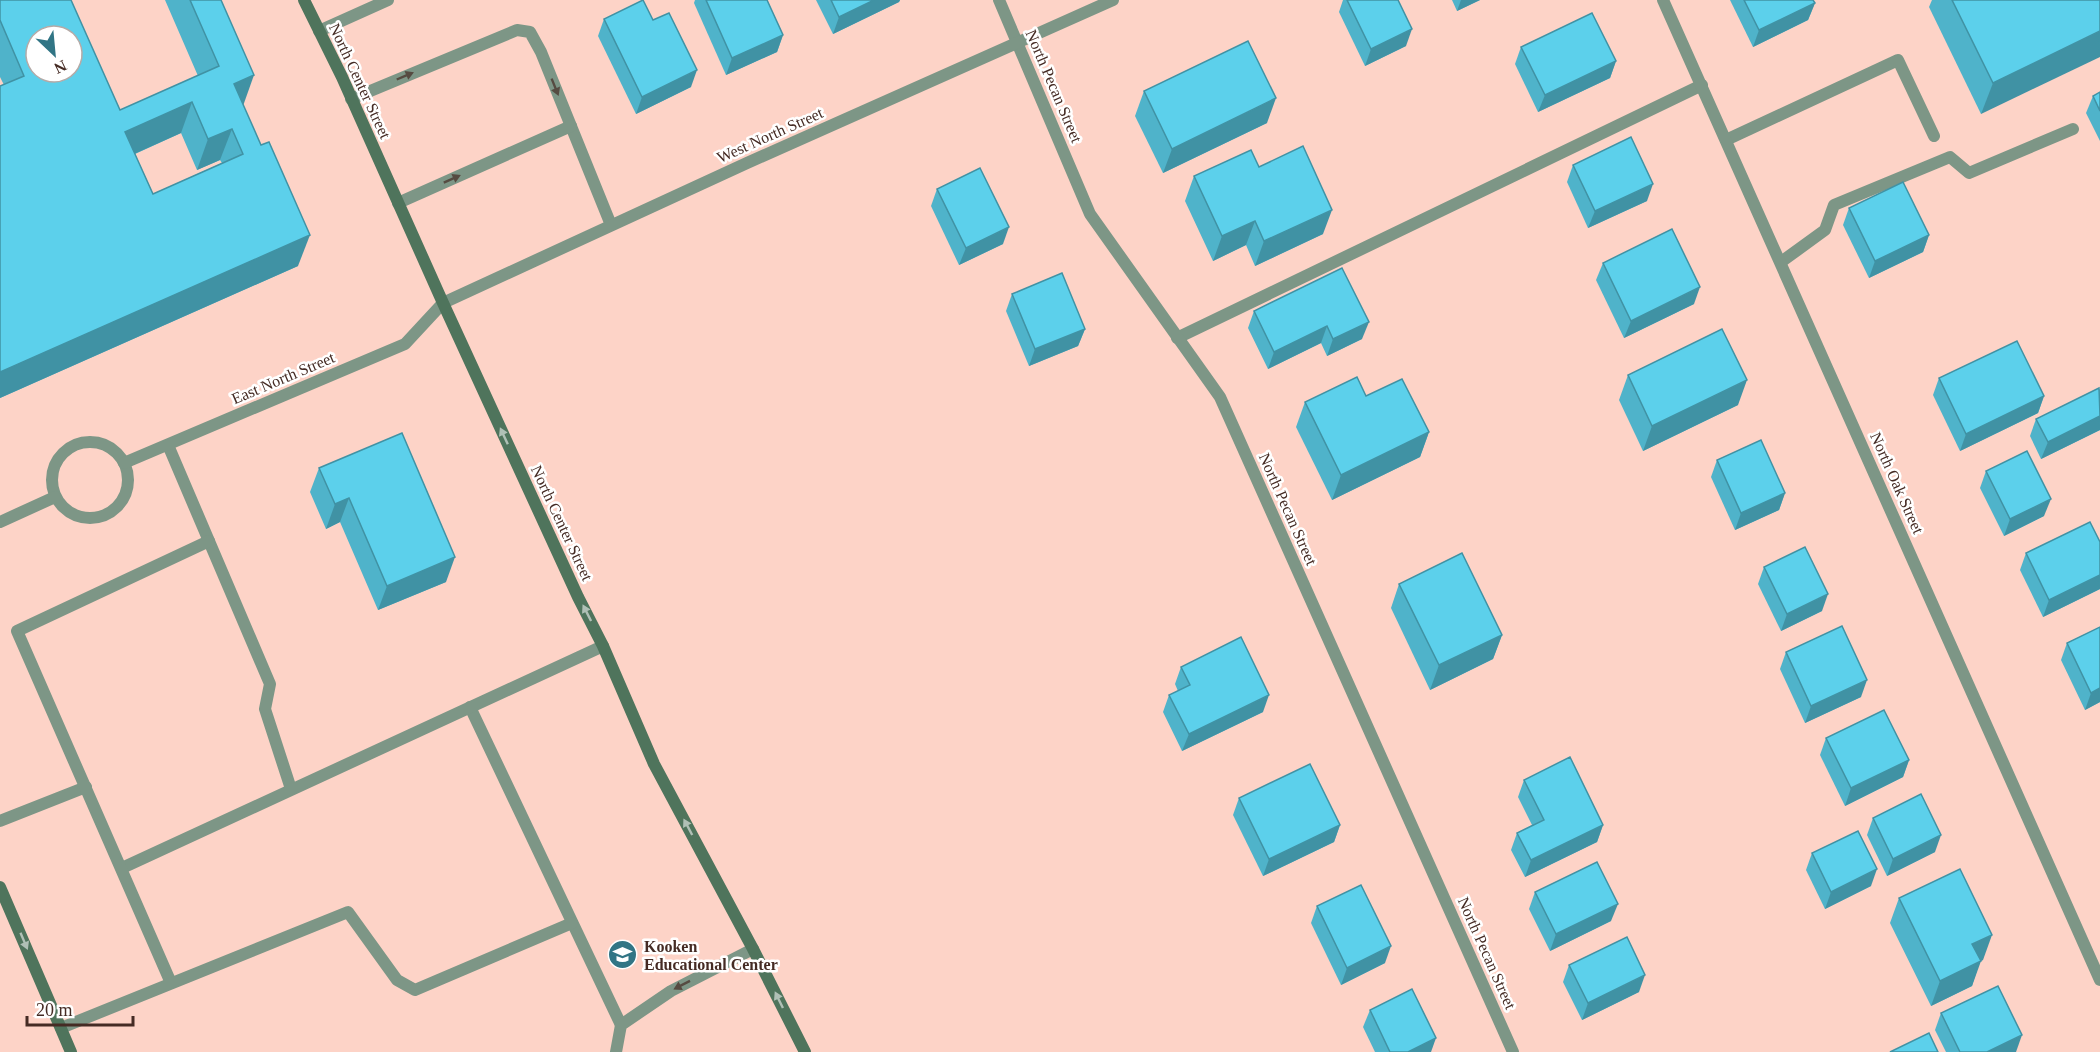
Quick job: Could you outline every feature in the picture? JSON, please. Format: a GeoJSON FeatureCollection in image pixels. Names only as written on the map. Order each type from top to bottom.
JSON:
{"type":"FeatureCollection","features":[{"type":"Feature","properties":{"kind":"main road","name":"North Center Street"},"geometry":{"type":"LineString","coordinates":[[304,0],[603,646],[654,764],[805,1052]]}},
{"type":"Feature","properties":{"kind":"main road"},"geometry":{"type":"LineString","coordinates":[[1,892],[71,1052]]}},
{"type":"Feature","properties":{"kind":"street"},"geometry":{"type":"LineString","coordinates":[[319,31],[388,0]]}},
{"type":"Feature","properties":{"kind":"street","name":"North Pecan Street"},"geometry":{"type":"LineString","coordinates":[[999,0],[1090,214],[1220,397],[1513,1052]]}},
{"type":"Feature","properties":{"kind":"street","name":"West North Street"},"geometry":{"type":"LineString","coordinates":[[443,303],[611,225],[1113,0]]}},
{"type":"Feature","properties":{"kind":"street","name":"North Oak Street"},"geometry":{"type":"LineString","coordinates":[[1663,0],[2100,980]]}},
{"type":"Feature","properties":{"kind":"street"},"geometry":{"type":"LineString","coordinates":[[351,99],[517,30],[530,32],[541,52],[611,225]]}},
{"type":"Feature","properties":{"kind":"street"},"geometry":{"type":"LineString","coordinates":[[1726,140],[1898,60],[1934,136]]}},
{"type":"Feature","properties":{"kind":"street"},"geometry":{"type":"LineString","coordinates":[[1177,338],[1702,85]]}},
{"type":"Feature","properties":{"kind":"street"},"geometry":{"type":"LineString","coordinates":[[398,203],[571,126]]}},
{"type":"Feature","properties":{"kind":"street"},"geometry":{"type":"LineString","coordinates":[[1781,262],[1825,230],[1834,205],[1950,157],[1969,173],[2073,129]]}},
{"type":"Feature","properties":{"kind":"street","name":"East North Street"},"geometry":{"type":"LineString","coordinates":[[123,463],[405,344],[443,303]]}},
{"type":"Feature","properties":{"kind":"street"},"geometry":{"type":"LineString","coordinates":[[92,442],[103,445],[114,450],[127,470],[128,482],[125,494],[118,505],[109,513],[96,518],[82,518],[70,513],[60,505],[55,497],[51,480],[54,467],[59,456],[74,446],[92,442]]}},
{"type":"Feature","properties":{"kind":"street"},"geometry":{"type":"LineString","coordinates":[[168,445],[270,684],[265,709],[291,789]]}},
{"type":"Feature","properties":{"kind":"street"},"geometry":{"type":"LineString","coordinates":[[0,522],[55,497]]}},
{"type":"Feature","properties":{"kind":"street"},"geometry":{"type":"LineString","coordinates":[[171,983],[17,631],[209,542]]}},
{"type":"Feature","properties":{"kind":"street"},"geometry":{"type":"LineString","coordinates":[[122,868],[603,646]]}},
{"type":"Feature","properties":{"kind":"street"},"geometry":{"type":"LineString","coordinates":[[470,707],[621,1025],[616,1052]]}},
{"type":"Feature","properties":{"kind":"street"},"geometry":{"type":"LineString","coordinates":[[0,821],[86,787]]}},
{"type":"Feature","properties":{"kind":"street"},"geometry":{"type":"LineString","coordinates":[[61,1028],[348,912],[397,980],[415,990],[572,923]]}},
{"type":"Feature","properties":{"kind":"street"},"geometry":{"type":"LineString","coordinates":[[621,1025],[671,991],[753,949]]}},
{"type":"Feature","properties":{"kind":"building"},"geometry":{"type":"Polygon","coordinates":[[[0,0],[71,0],[82,24],[24,24],[24,76],[0,20],[0,0]]]}},
{"type":"Feature","properties":{"kind":"building"},"geometry":{"type":"Polygon","coordinates":[[[190,0],[221,0],[254,75],[234,84],[261,145],[269,142],[310,235],[0,372],[0,86],[24,76],[24,84],[84,84],[84,29],[120,110],[219,66],[190,0]],[[192,102],[125,132],[153,194],[243,154],[232,129],[208,139],[192,102]]]}},
{"type":"Feature","properties":{"kind":"building"},"geometry":{"type":"Polygon","coordinates":[[[643,0],[653,20],[669,13],[697,70],[642,97],[604,19],[643,0]]]}},
{"type":"Feature","properties":{"kind":"building"},"geometry":{"type":"Polygon","coordinates":[[[706,0],[767,0],[783,35],[732,58],[706,0]]]}},
{"type":"Feature","properties":{"kind":"building"},"geometry":{"type":"Polygon","coordinates":[[[831,0],[874,0],[839,17],[831,0]]]}},
{"type":"Feature","properties":{"kind":"building"},"geometry":{"type":"Polygon","coordinates":[[[1347,0],[1398,0],[1412,29],[1371,49],[1347,0]]]}},
{"type":"Feature","properties":{"kind":"building"},"geometry":{"type":"Polygon","coordinates":[[[1744,0],[1813,0],[1815,3],[1759,30],[1744,0]]]}},
{"type":"Feature","properties":{"kind":"building"},"geometry":{"type":"Polygon","coordinates":[[[1952,0],[2100,0],[2100,31],[1993,83],[1952,0]]]}},
{"type":"Feature","properties":{"kind":"building"},"geometry":{"type":"Polygon","coordinates":[[[1592,13],[1616,61],[1545,95],[1521,47],[1592,13]]]}},
{"type":"Feature","properties":{"kind":"building"},"geometry":{"type":"Polygon","coordinates":[[[1248,41],[1276,98],[1172,149],[1144,91],[1248,41]]]}},
{"type":"Feature","properties":{"kind":"building"},"geometry":{"type":"Polygon","coordinates":[[[2100,92],[2100,111],[2093,96],[2100,92]]]}},
{"type":"Feature","properties":{"kind":"building"},"geometry":{"type":"Polygon","coordinates":[[[1631,137],[1653,184],[1595,211],[1573,165],[1631,137]]]}},
{"type":"Feature","properties":{"kind":"building"},"geometry":{"type":"Polygon","coordinates":[[[1303,146],[1332,210],[1264,241],[1255,221],[1222,236],[1194,176],[1251,150],[1259,167],[1303,146]]]}},
{"type":"Feature","properties":{"kind":"building"},"geometry":{"type":"Polygon","coordinates":[[[980,168],[1009,227],[966,248],[937,189],[980,168]]]}},
{"type":"Feature","properties":{"kind":"building"},"geometry":{"type":"Polygon","coordinates":[[[1903,182],[1929,235],[1875,261],[1849,208],[1903,182]]]}},
{"type":"Feature","properties":{"kind":"building"},"geometry":{"type":"Polygon","coordinates":[[[1672,229],[1700,287],[1631,321],[1603,263],[1672,229]]]}},
{"type":"Feature","properties":{"kind":"building"},"geometry":{"type":"Polygon","coordinates":[[[1342,268],[1369,322],[1333,339],[1327,326],[1274,352],[1254,311],[1342,268]]]}},
{"type":"Feature","properties":{"kind":"building"},"geometry":{"type":"Polygon","coordinates":[[[1062,273],[1085,329],[1035,349],[1012,294],[1062,273]]]}},
{"type":"Feature","properties":{"kind":"building"},"geometry":{"type":"Polygon","coordinates":[[[1722,329],[1747,380],[1652,426],[1628,375],[1722,329]]]}},
{"type":"Feature","properties":{"kind":"building"},"geometry":{"type":"Polygon","coordinates":[[[2017,341],[2044,396],[1966,434],[1939,378],[2017,341]]]}},
{"type":"Feature","properties":{"kind":"building"},"geometry":{"type":"Polygon","coordinates":[[[1357,377],[1366,396],[1402,379],[1429,432],[1341,475],[1305,402],[1357,377]]]}},
{"type":"Feature","properties":{"kind":"building"},"geometry":{"type":"Polygon","coordinates":[[[2099,388],[2100,416],[2048,442],[2036,419],[2099,388]]]}},
{"type":"Feature","properties":{"kind":"building"},"geometry":{"type":"Polygon","coordinates":[[[402,433],[455,557],[387,586],[349,498],[335,504],[319,468],[402,433]]]}},
{"type":"Feature","properties":{"kind":"building"},"geometry":{"type":"Polygon","coordinates":[[[1761,440],[1785,493],[1741,513],[1717,460],[1761,440]]]}},
{"type":"Feature","properties":{"kind":"building"},"geometry":{"type":"Polygon","coordinates":[[[2027,451],[2051,499],[2010,519],[1986,471],[2027,451]]]}},
{"type":"Feature","properties":{"kind":"building"},"geometry":{"type":"Polygon","coordinates":[[[2090,522],[2100,542],[2100,575],[2049,600],[2026,553],[2090,522]]]}},
{"type":"Feature","properties":{"kind":"building"},"geometry":{"type":"Polygon","coordinates":[[[1805,547],[1828,594],[1787,614],[1764,567],[1805,547]]]}},
{"type":"Feature","properties":{"kind":"building"},"geometry":{"type":"Polygon","coordinates":[[[1462,553],[1502,635],[1439,665],[1399,584],[1462,553]]]}},
{"type":"Feature","properties":{"kind":"building"},"geometry":{"type":"Polygon","coordinates":[[[1842,626],[1867,680],[1811,706],[1786,652],[1842,626]]]}},
{"type":"Feature","properties":{"kind":"building"},"geometry":{"type":"Polygon","coordinates":[[[2100,627],[2100,688],[2091,693],[2067,643],[2100,627]]]}},
{"type":"Feature","properties":{"kind":"building"},"geometry":{"type":"Polygon","coordinates":[[[1241,637],[1269,695],[1189,734],[1169,695],[1190,685],[1181,667],[1241,637]]]}},
{"type":"Feature","properties":{"kind":"building"},"geometry":{"type":"Polygon","coordinates":[[[1884,710],[1909,760],[1851,788],[1826,738],[1884,710]]]}},
{"type":"Feature","properties":{"kind":"building"},"geometry":{"type":"Polygon","coordinates":[[[1570,757],[1603,825],[1531,860],[1517,833],[1544,820],[1524,780],[1570,757]]]}},
{"type":"Feature","properties":{"kind":"building"},"geometry":{"type":"Polygon","coordinates":[[[1310,764],[1340,825],[1269,859],[1239,798],[1310,764]]]}},
{"type":"Feature","properties":{"kind":"building"},"geometry":{"type":"Polygon","coordinates":[[[1921,794],[1941,835],[1893,859],[1873,818],[1921,794]]]}},
{"type":"Feature","properties":{"kind":"building"},"geometry":{"type":"Polygon","coordinates":[[[1858,831],[1877,869],[1831,892],[1812,853],[1858,831]]]}},
{"type":"Feature","properties":{"kind":"building"},"geometry":{"type":"Polygon","coordinates":[[[1597,862],[1618,904],[1556,934],[1535,892],[1597,862]]]}},
{"type":"Feature","properties":{"kind":"building"},"geometry":{"type":"Polygon","coordinates":[[[1960,869],[1992,935],[1972,944],[1981,961],[1940,981],[1899,898],[1960,869]]]}},
{"type":"Feature","properties":{"kind":"building"},"geometry":{"type":"Polygon","coordinates":[[[1361,885],[1391,946],[1347,968],[1317,906],[1361,885]]]}},
{"type":"Feature","properties":{"kind":"building"},"geometry":{"type":"Polygon","coordinates":[[[1627,937],[1645,975],[1588,1003],[1569,965],[1627,937]]]}},
{"type":"Feature","properties":{"kind":"building"},"geometry":{"type":"Polygon","coordinates":[[[1998,986],[2022,1035],[1987,1052],[1960,1052],[1941,1013],[1998,986]]]}},
{"type":"Feature","properties":{"kind":"building"},"geometry":{"type":"Polygon","coordinates":[[[1412,989],[1436,1038],[1408,1052],[1390,1052],[1370,1010],[1412,989]]]}},
{"type":"Feature","properties":{"kind":"building"},"geometry":{"type":"Polygon","coordinates":[[[1929,1033],[1938,1052],[1890,1052],[1929,1033]]]}},
{"type":"Feature","properties":{"kind":"place","name":"Kooken Educational Center"},"geometry":{"type":"Point","coordinates":[623,955]}}]}
